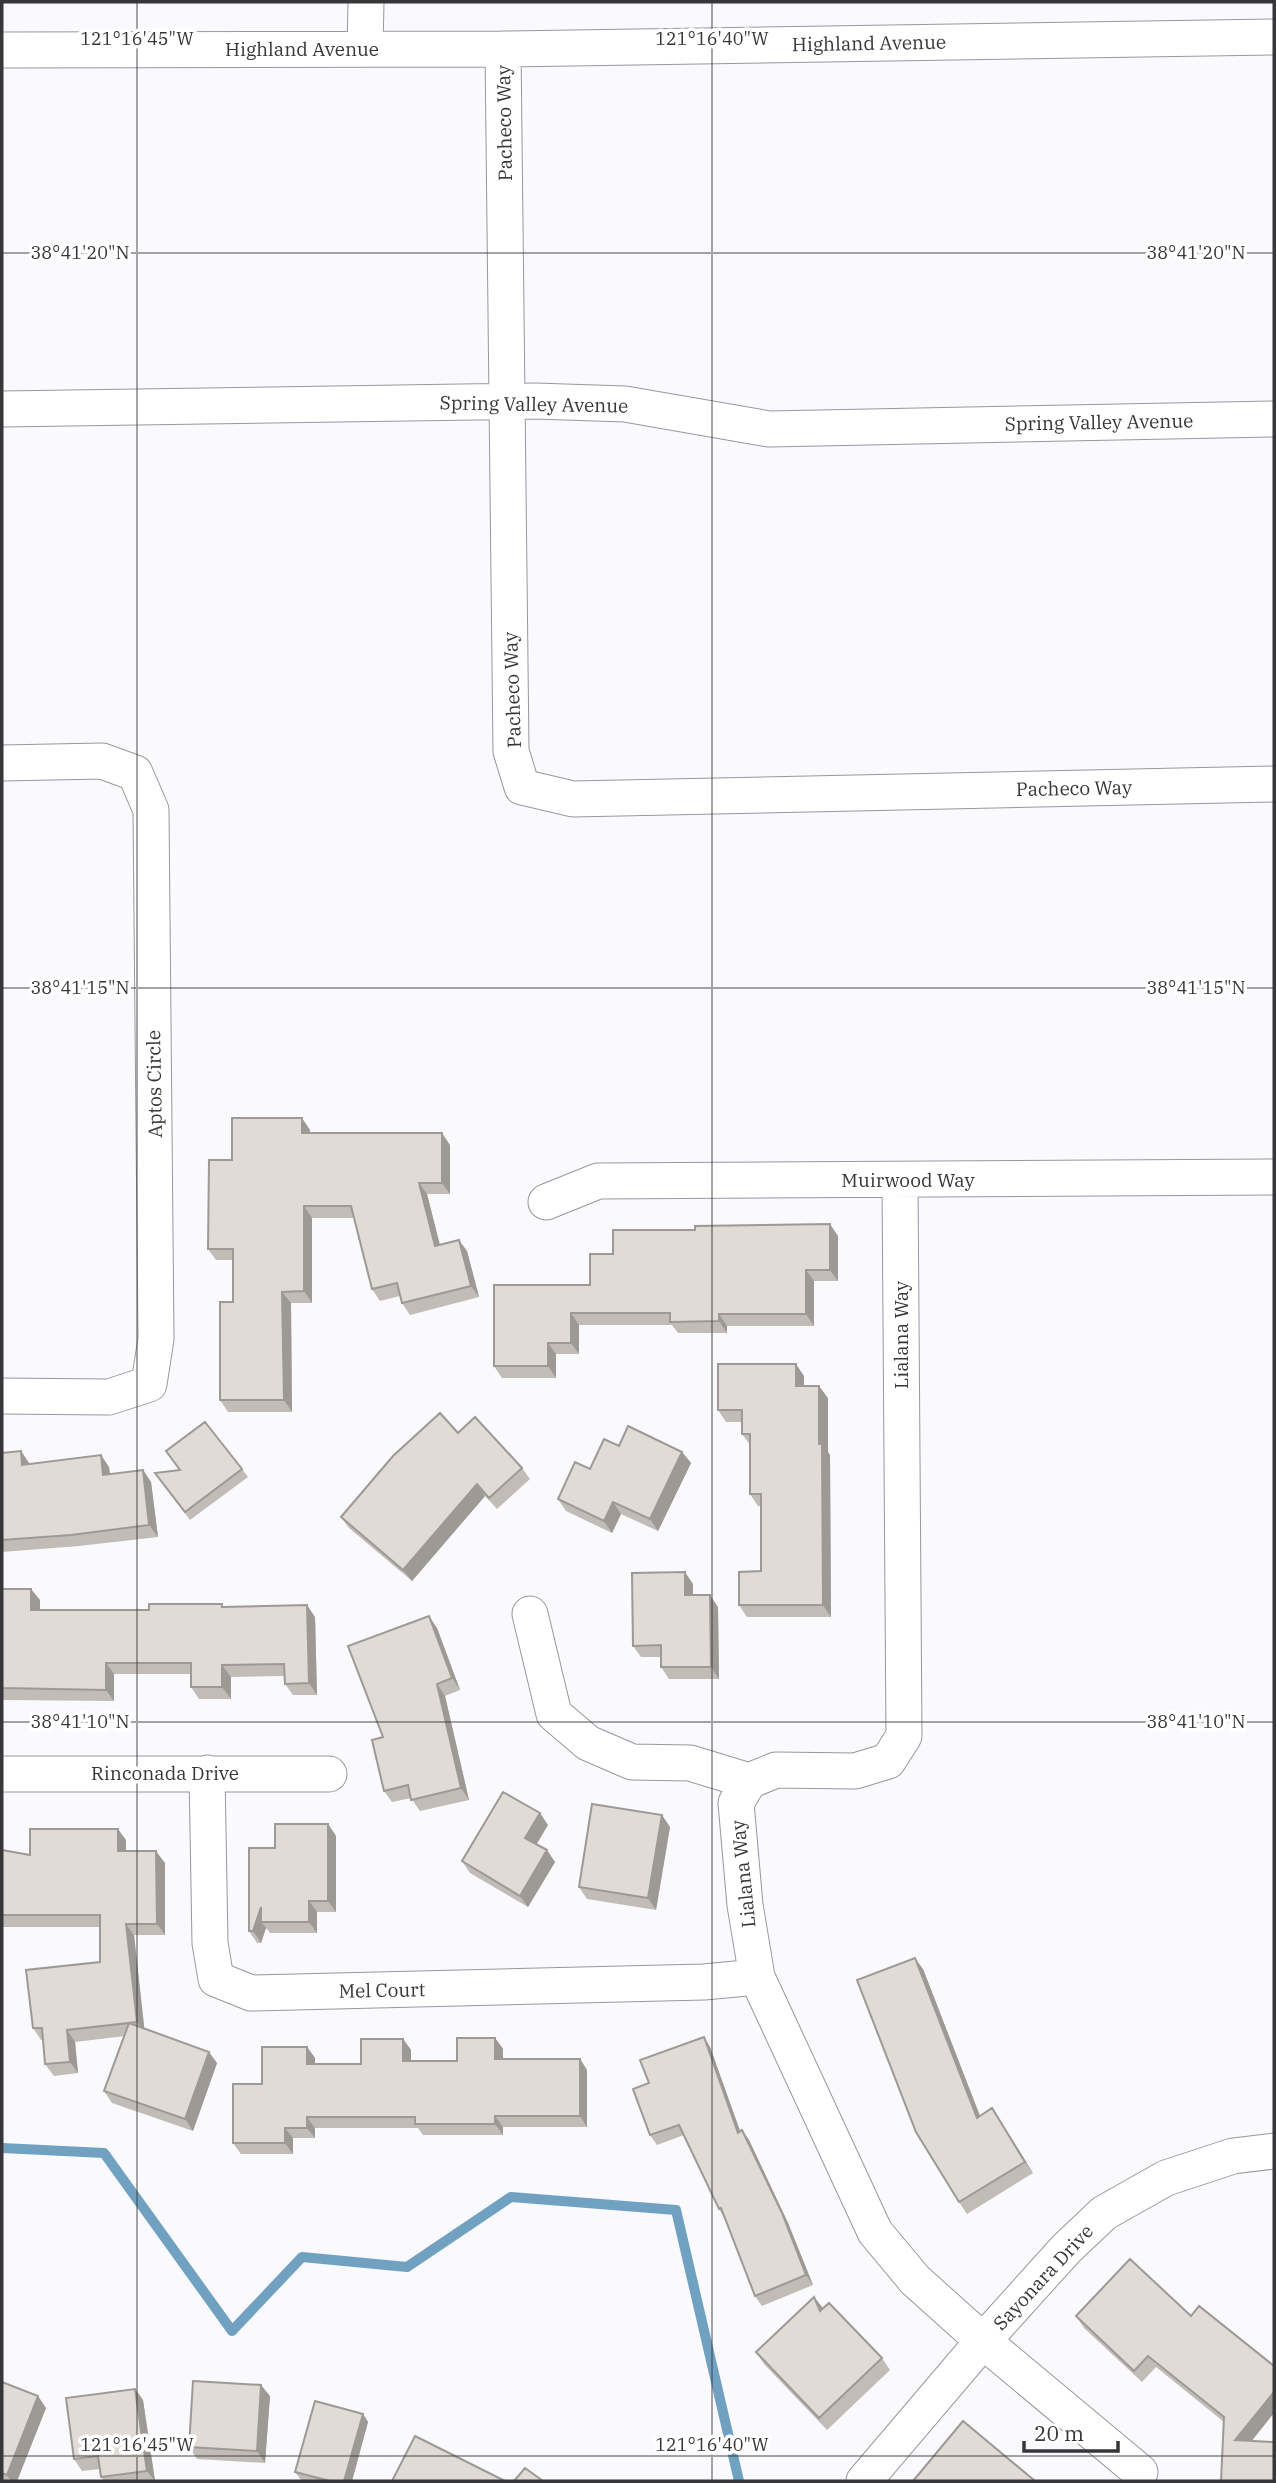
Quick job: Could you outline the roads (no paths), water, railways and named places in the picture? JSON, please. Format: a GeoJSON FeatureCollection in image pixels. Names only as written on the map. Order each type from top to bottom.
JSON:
{"type":"FeatureCollection","features":[{"type":"Feature","properties":{"kind":"street"},"geometry":{"type":"LineString","coordinates":[[365,49],[366,2]]}},
{"type":"Feature","properties":{"kind":"street","name":"Highland Avenue"},"geometry":{"type":"LineString","coordinates":[[2,50],[503,49],[1274,37]]}},
{"type":"Feature","properties":{"kind":"street","name":"Pacheco Way"},"geometry":{"type":"LineString","coordinates":[[503,49],[512,751],[522,787],[573,799],[1274,784]]}},
{"type":"Feature","properties":{"kind":"street","name":"Spring Valley Avenue"},"geometry":{"type":"LineString","coordinates":[[2,409],[507,401],[625,404],[769,429],[1274,419]]}},
{"type":"Feature","properties":{"kind":"street","name":"Aptos Circle"},"geometry":{"type":"LineString","coordinates":[[2,763],[102,761],[135,773],[150,810],[156,1339],[149,1384],[109,1397],[2,1396]]}},
{"type":"Feature","properties":{"kind":"street","name":"Muirwood Way"},"geometry":{"type":"LineString","coordinates":[[546,1202],[598,1181],[1274,1177]]}},
{"type":"Feature","properties":{"kind":"street","name":"Lialana Way"},"geometry":{"type":"LineString","coordinates":[[900,1180],[904,1736],[888,1761],[855,1771],[776,1770],[748,1781],[736,1803],[745,1905],[757,1977],[875,2232],[915,2280],[983,2341],[1140,2472]]}},
{"type":"Feature","properties":{"kind":"street"},"geometry":{"type":"LineString","coordinates":[[530,1614],[554,1714],[588,1743],[632,1762],[690,1763],[748,1781]]}},
{"type":"Feature","properties":{"kind":"street","name":"Mel Court"},"geometry":{"type":"LineString","coordinates":[[207,1773],[210,1943],[216,1979],[251,1993],[704,1982],[757,1977]]}},
{"type":"Feature","properties":{"kind":"street","name":"Rinconada Drive"},"geometry":{"type":"LineString","coordinates":[[2,1774],[329,1774]]}},
{"type":"Feature","properties":{"kind":"street","name":"Sayonara Drive"},"geometry":{"type":"LineString","coordinates":[[864,2481],[983,2341],[1066,2249],[1104,2213],[1166,2178],[1233,2156],[1274,2151]]}},
{"type":"Feature","properties":{"kind":"waterway"},"geometry":{"type":"LineString","coordinates":[[2,2148],[104,2153],[232,2331],[302,2257],[407,2267],[511,2197],[676,2210],[739,2481]]}}]}
